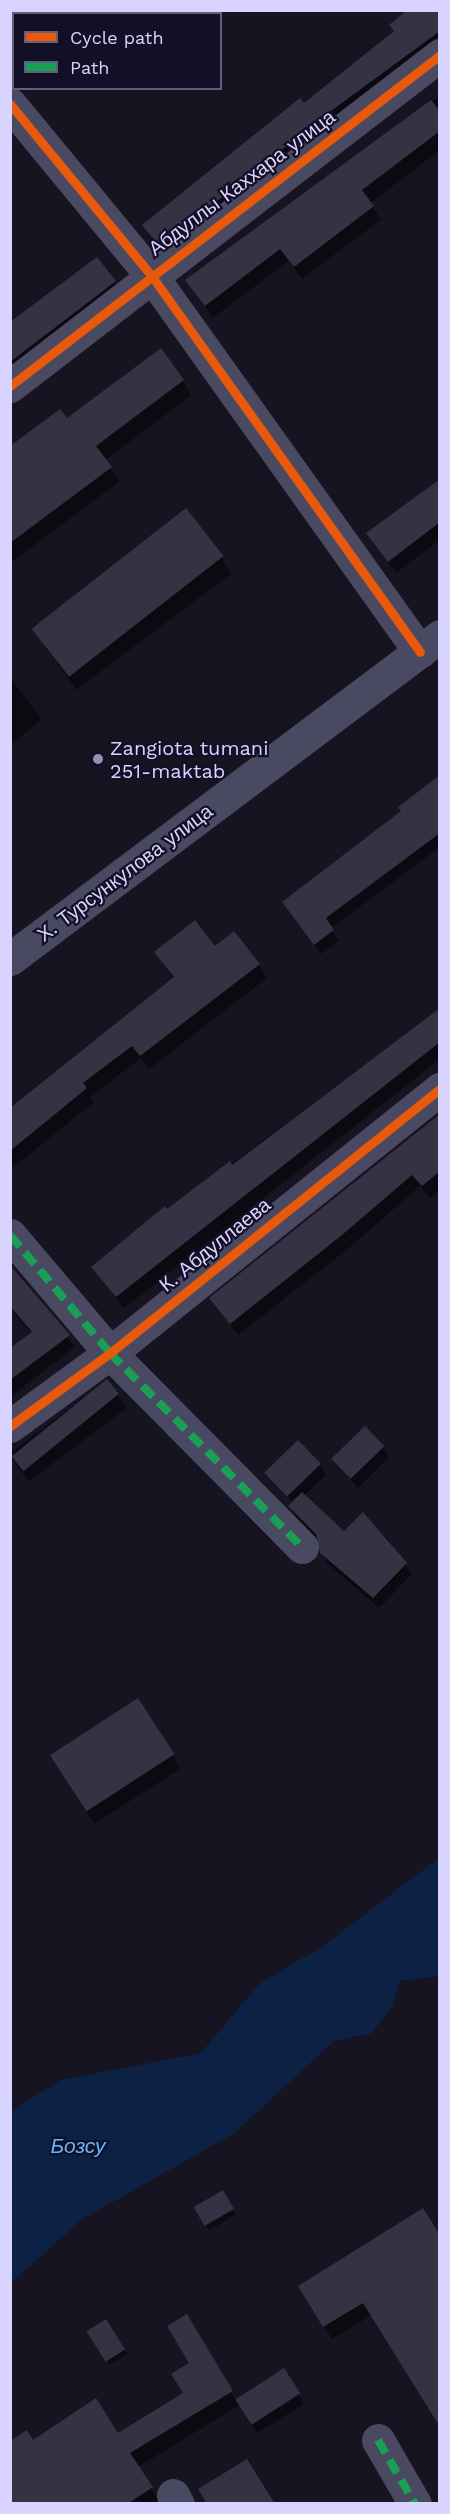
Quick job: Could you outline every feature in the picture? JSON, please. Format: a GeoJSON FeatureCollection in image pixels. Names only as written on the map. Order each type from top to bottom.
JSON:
{"type":"FeatureCollection","features":[{"type":"Feature","properties":{"kind":"street","name":"Абдуллы Каххара улица"},"geometry":{"type":"LineString","coordinates":[[10,386],[151,275],[440,56]]}},
{"type":"Feature","properties":{"kind":"street"},"geometry":{"type":"LineString","coordinates":[[10,104],[151,275],[430,644]]}},
{"type":"Feature","properties":{"kind":"street","name":"Х. Турсункулова улица"},"geometry":{"type":"LineString","coordinates":[[10,959],[430,644]]}},
{"type":"Feature","properties":{"kind":"street","name":"К. Абдуллаева"},"geometry":{"type":"LineString","coordinates":[[10,1425],[110,1353],[440,1089]]}},
{"type":"Feature","properties":{"kind":"street"},"geometry":{"type":"LineString","coordinates":[[10,1235],[110,1353],[302,1547]]}},
{"type":"Feature","properties":{"kind":"street"},"geometry":{"type":"LineString","coordinates":[[378,2440],[415,2504]]}},
{"type":"Feature","properties":{"kind":"water","name":"Бозсу"},"geometry":{"type":"Polygon","coordinates":[[[439,1858],[439,1976],[400,1981],[392,2006],[372,2033],[334,2041],[233,2134],[81,2220],[11,2283],[11,2111],[61,2080],[201,2053],[259,1984],[323,1946],[439,1858]]]}},
{"type":"Feature","properties":{"kind":"building"},"geometry":{"type":"Polygon","coordinates":[[[407,10],[440,10],[440,31],[324,116],[160,247],[142,225],[300,98],[304,103],[394,31],[389,25],[407,10]]]}},
{"type":"Feature","properties":{"kind":"building"},"geometry":{"type":"Polygon","coordinates":[[[431,100],[440,111],[440,131],[362,190],[374,206],[294,267],[280,249],[205,306],[185,280],[431,100]]]}},
{"type":"Feature","properties":{"kind":"building"},"geometry":{"type":"Polygon","coordinates":[[[97,257],[116,281],[10,362],[10,322],[97,257]]]}},
{"type":"Feature","properties":{"kind":"building"},"geometry":{"type":"Polygon","coordinates":[[[161,348],[184,380],[96,446],[112,467],[10,543],[10,446],[60,409],[67,418],[161,348]]]}},
{"type":"Feature","properties":{"kind":"building"},"geometry":{"type":"Polygon","coordinates":[[[440,479],[440,522],[388,562],[366,533],[440,479]]]}},
{"type":"Feature","properties":{"kind":"building"},"geometry":{"type":"Polygon","coordinates":[[[186,508],[224,556],[69,677],[32,629],[186,508]]]}},
{"type":"Feature","properties":{"kind":"building"},"geometry":{"type":"Polygon","coordinates":[[[440,775],[440,833],[326,918],[334,930],[314,945],[282,902],[401,811],[398,807],[440,775]]]}},
{"type":"Feature","properties":{"kind":"building"},"geometry":{"type":"Polygon","coordinates":[[[195,920],[215,946],[234,931],[260,964],[140,1056],[132,1046],[83,1083],[87,1088],[10,1151],[10,1108],[174,977],[154,952],[195,920]]]}},
{"type":"Feature","properties":{"kind":"building"},"geometry":{"type":"Polygon","coordinates":[[[440,1008],[440,1042],[116,1297],[91,1267],[165,1206],[167,1209],[230,1161],[232,1165],[440,1008]]]}},
{"type":"Feature","properties":{"kind":"building"},"geometry":{"type":"Polygon","coordinates":[[[440,1114],[440,1171],[422,1186],[412,1175],[342,1235],[230,1324],[209,1298],[440,1114]]]}},
{"type":"Feature","properties":{"kind":"building"},"geometry":{"type":"Polygon","coordinates":[[[10,1265],[70,1335],[10,1380],[10,1348],[32,1332],[10,1306],[10,1265]]]}},
{"type":"Feature","properties":{"kind":"building"},"geometry":{"type":"Polygon","coordinates":[[[107,1379],[119,1394],[23,1471],[11,1456],[107,1379]]]}},
{"type":"Feature","properties":{"kind":"building"},"geometry":{"type":"Polygon","coordinates":[[[365,1426],[384,1446],[351,1479],[331,1459],[365,1426]]]}},
{"type":"Feature","properties":{"kind":"building"},"geometry":{"type":"Polygon","coordinates":[[[298,1440],[321,1464],[287,1496],[264,1473],[298,1440]]]}},
{"type":"Feature","properties":{"kind":"building"},"geometry":{"type":"Polygon","coordinates":[[[302,1492],[344,1531],[363,1512],[407,1563],[373,1598],[320,1553],[316,1534],[288,1506],[302,1492]]]}},
{"type":"Feature","properties":{"kind":"building"},"geometry":{"type":"Polygon","coordinates":[[[138,1698],[174,1754],[86,1811],[50,1755],[138,1698]]]}},
{"type":"Feature","properties":{"kind":"building"},"geometry":{"type":"Polygon","coordinates":[[[223,2190],[234,2209],[205,2226],[194,2207],[223,2190]]]}},
{"type":"Feature","properties":{"kind":"building"},"geometry":{"type":"Polygon","coordinates":[[[423,2208],[440,2235],[440,2427],[363,2303],[323,2327],[298,2286],[423,2208]]]}},
{"type":"Feature","properties":{"kind":"building"},"geometry":{"type":"Polygon","coordinates":[[[187,2314],[233,2391],[130,2453],[153,2487],[127,2504],[10,2504],[10,2441],[27,2430],[33,2440],[96,2398],[118,2433],[183,2393],[171,2374],[189,2363],[167,2326],[187,2314]]]}},
{"type":"Feature","properties":{"kind":"building"},"geometry":{"type":"Polygon","coordinates":[[[106,2319],[125,2350],[106,2362],[86,2331],[106,2319]]]}},
{"type":"Feature","properties":{"kind":"building"},"geometry":{"type":"Polygon","coordinates":[[[284,2368],[300,2393],[252,2425],[235,2400],[284,2368]]]}},
{"type":"Feature","properties":{"kind":"building"},"geometry":{"type":"Polygon","coordinates":[[[247,2459],[275,2504],[207,2504],[198,2489],[247,2459]]]}},
{"type":"Feature","properties":{"kind":"marked path"},"geometry":{"type":"LineString","coordinates":[[10,1235],[110,1353],[302,1547]]}},
{"type":"Feature","properties":{"kind":"marked path"},"geometry":{"type":"LineString","coordinates":[[378,2440],[415,2504]]}},
{"type":"Feature","properties":{"kind":"cycle path"},"geometry":{"type":"LineString","coordinates":[[10,386],[440,55]]}},
{"type":"Feature","properties":{"kind":"cycle path"},"geometry":{"type":"LineString","coordinates":[[10,104],[151,275],[420,652]]}},
{"type":"Feature","properties":{"kind":"cycle path"},"geometry":{"type":"LineString","coordinates":[[10,1426],[110,1353],[440,1089]]}},
{"type":"Feature","properties":{"kind":"place","name":"Zangiota tumani 251-maktab"},"geometry":{"type":"Point","coordinates":[98,759]}}]}
